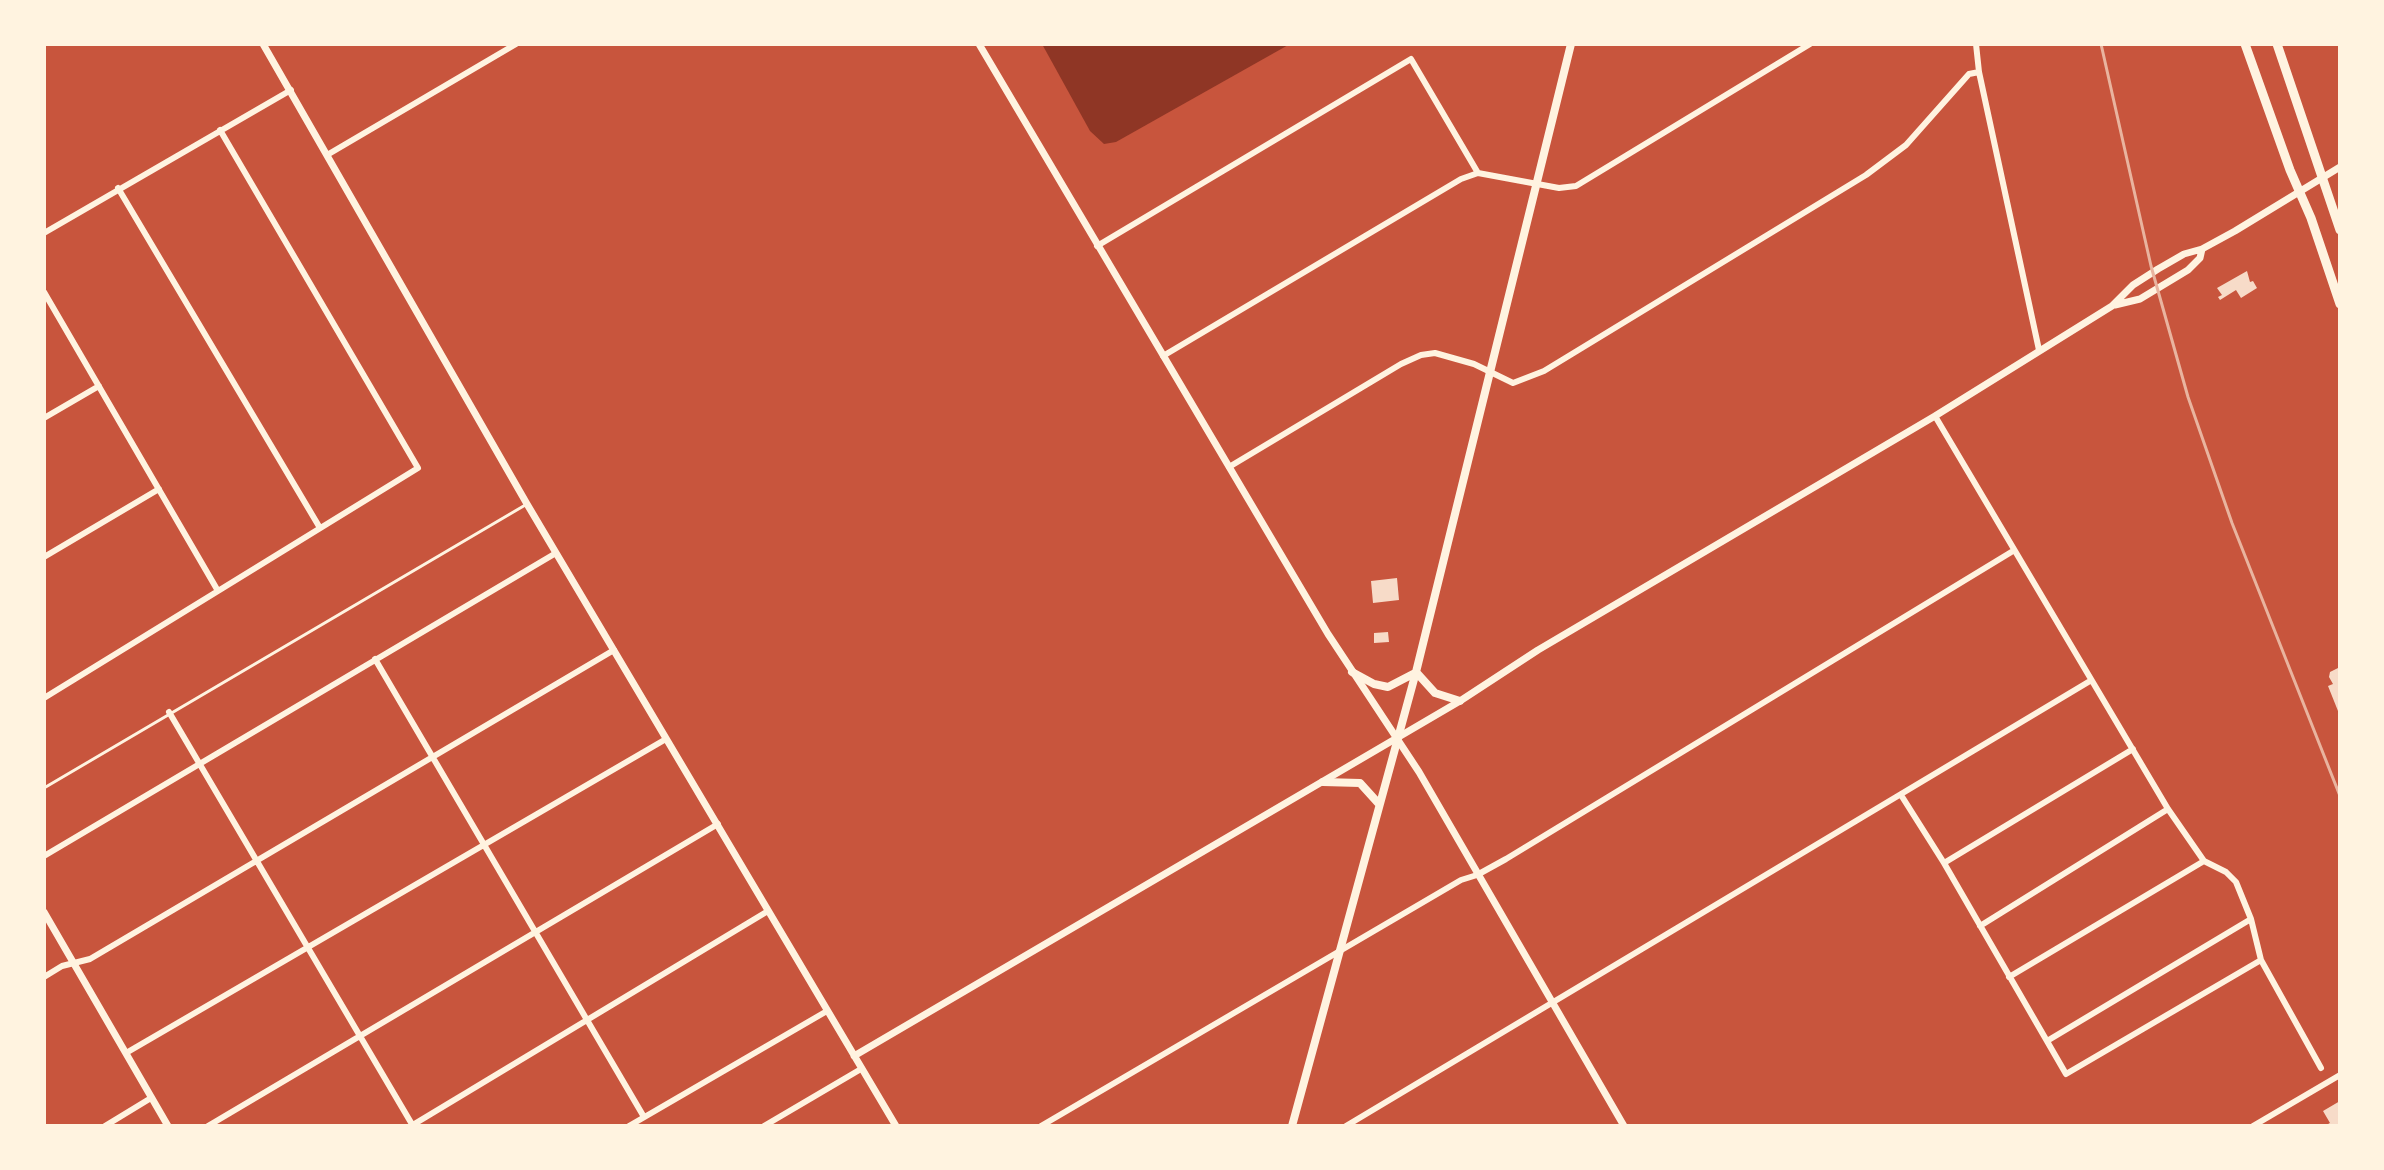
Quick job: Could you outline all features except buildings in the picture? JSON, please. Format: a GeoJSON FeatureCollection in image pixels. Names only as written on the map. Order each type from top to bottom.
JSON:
{"type":"FeatureCollection","features":[{"type":"Feature","properties":{"kind":"main road"},"geometry":{"type":"LineString","coordinates":[[1292,1126],[1416,672],[1571,44]]}},
{"type":"Feature","properties":{"kind":"main road"},"geometry":{"type":"LineString","coordinates":[[2245,44],[2340,304]]}},
{"type":"Feature","properties":{"kind":"main road"},"geometry":{"type":"LineString","coordinates":[[2277,44],[2340,230]]}},
{"type":"Feature","properties":{"kind":"main road"},"geometry":{"type":"LineString","coordinates":[[1352,672],[1383,687],[1393,686],[1416,672]]}},
{"type":"Feature","properties":{"kind":"main road"},"geometry":{"type":"LineString","coordinates":[[1416,672],[1435,693],[1460,701]]}},
{"type":"Feature","properties":{"kind":"main road"},"geometry":{"type":"LineString","coordinates":[[1323,782],[1360,783],[1379,804]]}},
{"type":"Feature","properties":{"kind":"street"},"geometry":{"type":"LineString","coordinates":[[263,44],[527,504],[896,1126]]}},
{"type":"Feature","properties":{"kind":"street"},"geometry":{"type":"LineString","coordinates":[[327,155],[516,44]]}},
{"type":"Feature","properties":{"kind":"street"},"geometry":{"type":"LineString","coordinates":[[979,44],[1352,672],[1378,714],[1397,737],[1624,1126]]}},
{"type":"Feature","properties":{"kind":"street"},"geometry":{"type":"LineString","coordinates":[[1163,356],[1461,179],[1478,173],[1568,188],[1581,184],[1810,44]]}},
{"type":"Feature","properties":{"kind":"street"},"geometry":{"type":"LineString","coordinates":[[1976,44],[1979,72],[2039,350]]}},
{"type":"Feature","properties":{"kind":"street"},"geometry":{"type":"LineString","coordinates":[[1097,246],[1411,59],[1478,173]]}},
{"type":"Feature","properties":{"kind":"street"},"geometry":{"type":"LineString","coordinates":[[1229,467],[1421,355],[1435,353],[1519,383],[1544,371],[1842,190],[1906,145],[1969,74],[1979,72]]}},
{"type":"Feature","properties":{"kind":"street"},"geometry":{"type":"LineString","coordinates":[[44,233],[291,90]]}},
{"type":"Feature","properties":{"kind":"street"},"geometry":{"type":"LineString","coordinates":[[44,698],[418,468],[220,130]]}},
{"type":"Feature","properties":{"kind":"street"},"geometry":{"type":"LineString","coordinates":[[854,1056],[1460,701],[1538,650],[1935,416],[2112,306],[2133,285],[2184,254],[2202,249],[2340,167]]}},
{"type":"Feature","properties":{"kind":"street"},"geometry":{"type":"LineString","coordinates":[[118,188],[320,528]]}},
{"type":"Feature","properties":{"kind":"street"},"geometry":{"type":"LineString","coordinates":[[2112,306],[2140,299],[2188,270],[2200,258],[2202,249]]}},
{"type":"Feature","properties":{"kind":"street"},"geometry":{"type":"LineString","coordinates":[[44,292],[218,591]]}},
{"type":"Feature","properties":{"kind":"street"},"geometry":{"type":"LineString","coordinates":[[44,418],[99,386]]}},
{"type":"Feature","properties":{"kind":"street"},"geometry":{"type":"LineString","coordinates":[[1935,416],[2168,809],[2204,861],[2226,872],[2236,882],[2251,919],[2261,960],[2321,1068]]}},
{"type":"Feature","properties":{"kind":"street"},"geometry":{"type":"LineString","coordinates":[[44,557],[159,489]]}},
{"type":"Feature","properties":{"kind":"street"},"geometry":{"type":"LineString","coordinates":[[1041,1126],[1461,880],[1477,875],[2013,551]]}},
{"type":"Feature","properties":{"kind":"street"},"geometry":{"type":"LineString","coordinates":[[44,856],[556,553]]}},
{"type":"Feature","properties":{"kind":"street"},"geometry":{"type":"LineString","coordinates":[[44,977],[62,966],[90,959],[614,650]]}},
{"type":"Feature","properties":{"kind":"street"},"geometry":{"type":"LineString","coordinates":[[375,659],[644,1117]]}},
{"type":"Feature","properties":{"kind":"street"},"geometry":{"type":"LineString","coordinates":[[1346,1126],[2090,681]]}},
{"type":"Feature","properties":{"kind":"street"},"geometry":{"type":"LineString","coordinates":[[169,712],[412,1126],[768,911]]}},
{"type":"Feature","properties":{"kind":"street"},"geometry":{"type":"LineString","coordinates":[[126,1053],[666,739]]}},
{"type":"Feature","properties":{"kind":"street"},"geometry":{"type":"LineString","coordinates":[[1944,863],[2133,749]]}},
{"type":"Feature","properties":{"kind":"street"},"geometry":{"type":"LineString","coordinates":[[1901,795],[2066,1074],[2261,960]]}},
{"type":"Feature","properties":{"kind":"street"},"geometry":{"type":"LineString","coordinates":[[1980,926],[2168,809]]}},
{"type":"Feature","properties":{"kind":"street"},"geometry":{"type":"LineString","coordinates":[[208,1126],[718,824]]}},
{"type":"Feature","properties":{"kind":"street"},"geometry":{"type":"LineString","coordinates":[[2009,977],[2204,861]]}},
{"type":"Feature","properties":{"kind":"street"},"geometry":{"type":"LineString","coordinates":[[44,912],[168,1126]]}},
{"type":"Feature","properties":{"kind":"street"},"geometry":{"type":"LineString","coordinates":[[2047,1041],[2251,919]]}},
{"type":"Feature","properties":{"kind":"street"},"geometry":{"type":"LineString","coordinates":[[629,1126],[827,1011]]}},
{"type":"Feature","properties":{"kind":"street"},"geometry":{"type":"LineString","coordinates":[[764,1126],[861,1069]]}},
{"type":"Feature","properties":{"kind":"street"},"geometry":{"type":"LineString","coordinates":[[2253,1126],[2340,1075]]}},
{"type":"Feature","properties":{"kind":"street"},"geometry":{"type":"LineString","coordinates":[[105,1126],[151,1098]]}},
{"type":"Feature","properties":{"kind":"lane"},"geometry":{"type":"LineString","coordinates":[[44,788],[527,504]]}},
{"type":"Feature","properties":{"kind":"shaded area"},"geometry":{"type":"Polygon","coordinates":[[[1042,44],[1290,44],[1116,142],[1104,144],[1090,131],[1042,44]]]}},
{"type":"Feature","properties":{"kind":"railway"},"geometry":{"type":"LineString","coordinates":[[2101,44],[2151,266],[2188,397],[2232,523],[2340,796]]}}]}
